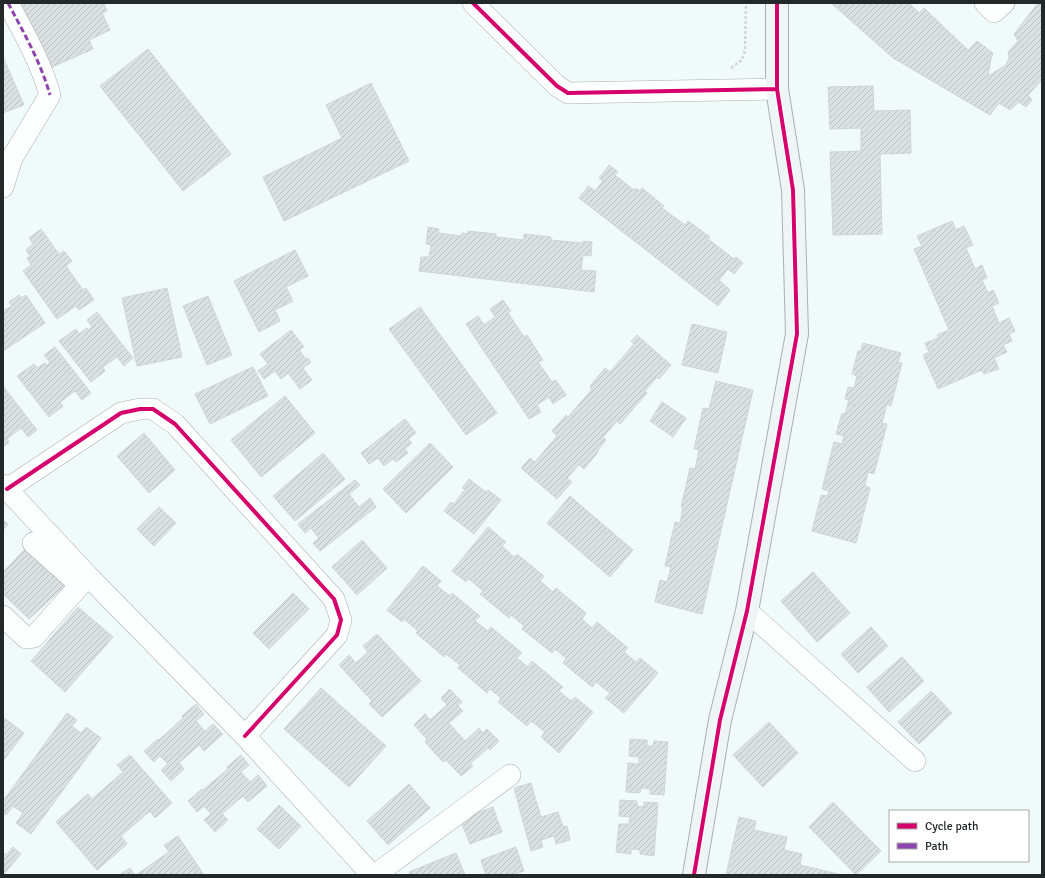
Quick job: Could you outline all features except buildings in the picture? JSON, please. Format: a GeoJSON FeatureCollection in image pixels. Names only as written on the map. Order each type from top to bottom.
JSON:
{"type":"FeatureCollection","features":[{"type":"Feature","properties":{"kind":"street"},"geometry":{"type":"LineString","coordinates":[[3,187],[12,158],[50,95],[45,75],[8,3]]}},
{"type":"Feature","properties":{"kind":"street"},"geometry":{"type":"LineString","coordinates":[[473,3],[557,86],[568,93],[777,88]]}},
{"type":"Feature","properties":{"kind":"street"},"geometry":{"type":"LineString","coordinates":[[694,875],[720,720],[747,611],[797,334],[793,190],[777,88],[777,3]]}},
{"type":"Feature","properties":{"kind":"street"},"geometry":{"type":"LineString","coordinates":[[985,3],[994,12],[1004,3]]}},
{"type":"Feature","properties":{"kind":"street"},"geometry":{"type":"LineString","coordinates":[[245,736],[337,635],[341,620],[334,599],[175,424],[154,409],[140,409],[121,414],[5,487],[84,581],[245,736],[372,875]]}},
{"type":"Feature","properties":{"kind":"street"},"geometry":{"type":"LineString","coordinates":[[33,543],[84,581]]}},
{"type":"Feature","properties":{"kind":"street"},"geometry":{"type":"LineString","coordinates":[[3,616],[26,638],[34,637],[84,581]]}},
{"type":"Feature","properties":{"kind":"street"},"geometry":{"type":"LineString","coordinates":[[747,611],[915,761]]}},
{"type":"Feature","properties":{"kind":"street"},"geometry":{"type":"LineString","coordinates":[[375,875],[510,775]]}},
{"type":"Feature","properties":{"kind":"path"},"geometry":{"type":"LineString","coordinates":[[725,70],[742,60],[745,50],[746,3]]}},
{"type":"Feature","properties":{"kind":"marked path"},"geometry":{"type":"LineString","coordinates":[[8,3],[37,60],[50,95]]}},
{"type":"Feature","properties":{"kind":"cycle path"},"geometry":{"type":"LineString","coordinates":[[473,3],[557,86],[568,93],[777,89]]}},
{"type":"Feature","properties":{"kind":"cycle path"},"geometry":{"type":"LineString","coordinates":[[694,875],[720,720],[747,611],[797,334],[793,190],[777,89],[777,3]]}},
{"type":"Feature","properties":{"kind":"cycle path"},"geometry":{"type":"LineString","coordinates":[[7,489],[121,413],[140,409],[153,409],[175,424],[334,599],[341,620],[337,635],[245,736]]}}]}
